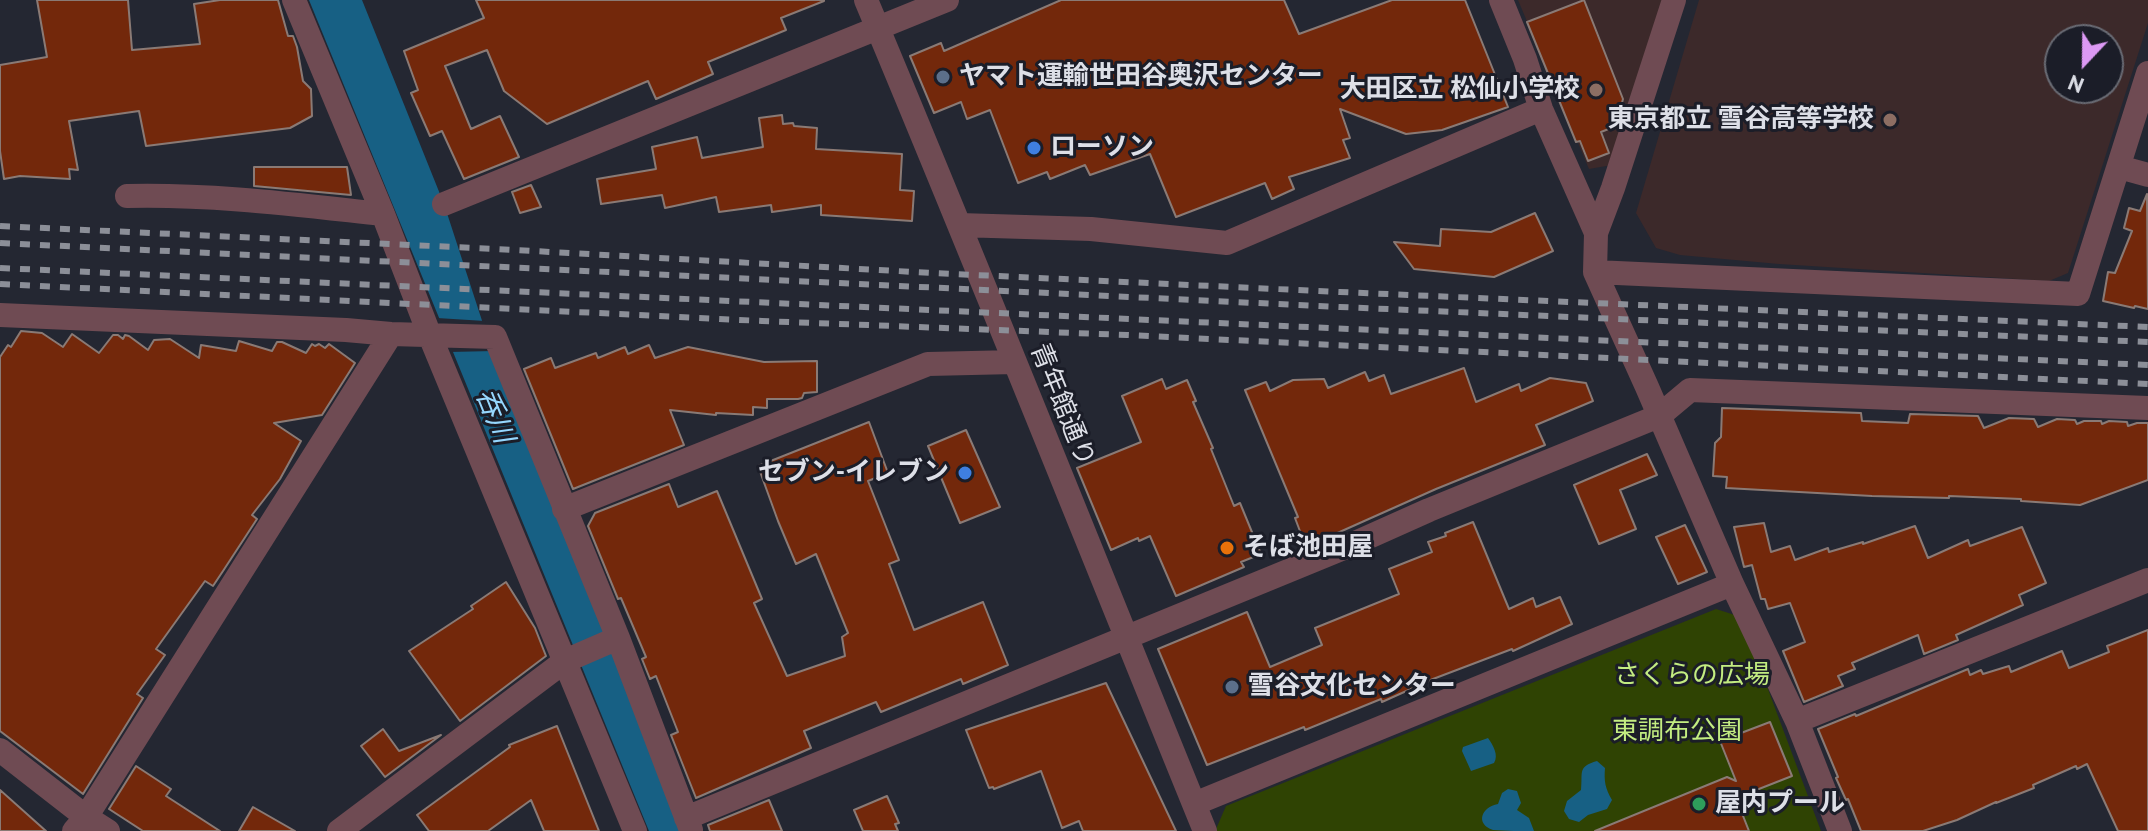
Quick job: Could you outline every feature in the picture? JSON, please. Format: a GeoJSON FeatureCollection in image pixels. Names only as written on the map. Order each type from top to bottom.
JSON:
{"type":"FeatureCollection","features":[{"type":"Feature","properties":{"kind":"street"},"geometry":{"type":"LineString","coordinates":[[294,0],[430,336],[570,659],[635,831]]}},
{"type":"Feature","properties":{"kind":"street","name":"青年館通り"},"geometry":{"type":"LineString","coordinates":[[866,0],[1205,831]]}},
{"type":"Feature","properties":{"kind":"street"},"geometry":{"type":"LineString","coordinates":[[444,204],[947,0]]}},
{"type":"Feature","properties":{"kind":"street"},"geometry":{"type":"LineString","coordinates":[[1501,0],[1541,109],[1596,233]]}},
{"type":"Feature","properties":{"kind":"street"},"geometry":{"type":"LineString","coordinates":[[1674,0],[1596,233],[1595,272],[1732,584],[1797,721],[1840,831]]}},
{"type":"Feature","properties":{"kind":"street"},"geometry":{"type":"LineString","coordinates":[[1595,272],[2078,294],[2148,73]]}},
{"type":"Feature","properties":{"kind":"street"},"geometry":{"type":"LineString","coordinates":[[959,225],[1091,229],[1227,243],[1541,109]]}},
{"type":"Feature","properties":{"kind":"street"},"geometry":{"type":"LineString","coordinates":[[2119,167],[2148,175]]}},
{"type":"Feature","properties":{"kind":"street"},"geometry":{"type":"LineString","coordinates":[[127,196],[264,200],[383,214]]}},
{"type":"Feature","properties":{"kind":"street"},"geometry":{"type":"LineString","coordinates":[[0,315],[495,337],[689,824],[1125,637],[1659,416],[1690,390],[2148,408]]}},
{"type":"Feature","properties":{"kind":"street"},"geometry":{"type":"LineString","coordinates":[[80,824],[391,334]]}},
{"type":"Feature","properties":{"kind":"street"},"geometry":{"type":"LineString","coordinates":[[564,509],[928,364],[1015,362]]}},
{"type":"Feature","properties":{"kind":"street"},"geometry":{"type":"LineString","coordinates":[[1797,721],[2148,580]]}},
{"type":"Feature","properties":{"kind":"street"},"geometry":{"type":"LineString","coordinates":[[1194,804],[1732,584]]}},
{"type":"Feature","properties":{"kind":"street"},"geometry":{"type":"LineString","coordinates":[[339,831],[570,659],[614,640]]}},
{"type":"Feature","properties":{"kind":"street"},"geometry":{"type":"LineString","coordinates":[[0,750],[80,824],[108,831]]}},
{"type":"Feature","properties":{"kind":"shaded area","name":"大田区立 松仙小学校"},"geometry":{"type":"Polygon","coordinates":[[[1518,0],[1664,0],[1612,165],[1589,169],[1518,0]]]}},
{"type":"Feature","properties":{"kind":"shaded area","name":"東京都立 雪谷高等学校"},"geometry":{"type":"Polygon","coordinates":[[[1699,0],[2148,0],[2148,23],[2124,98],[2124,24],[2044,24],[2044,104],[2122,104],[2068,273],[2049,281],[1779,264],[1680,255],[1656,248],[1636,213],[1699,0]]]}},
{"type":"Feature","properties":{"kind":"green space","name":"東調布公園"},"geometry":{"type":"Polygon","coordinates":[[[1716,609],[1741,617],[1821,831],[1216,829],[1226,806],[1716,609]]]}},
{"type":"Feature","properties":{"kind":"water","name":"呑川"},"geometry":{"type":"Polygon","coordinates":[[[309,0],[362,0],[444,204],[488,339],[687,831],[649,831],[309,0]]]}},
{"type":"Feature","properties":{"kind":"water"},"geometry":{"type":"Polygon","coordinates":[[[1488,738],[1496,753],[1494,763],[1471,771],[1463,747],[1488,738]]]}},
{"type":"Feature","properties":{"kind":"water"},"geometry":{"type":"Polygon","coordinates":[[[1597,761],[1605,768],[1606,784],[1612,800],[1607,809],[1588,815],[1579,822],[1569,819],[1564,811],[1567,801],[1581,790],[1584,768],[1597,761]]]}},
{"type":"Feature","properties":{"kind":"water"},"geometry":{"type":"Polygon","coordinates":[[[1508,789],[1517,791],[1521,803],[1517,810],[1529,818],[1534,831],[1493,830],[1484,824],[1484,812],[1498,804],[1502,793],[1508,789]]]}},
{"type":"Feature","properties":{"kind":"pier"},"geometry":{"type":"Polygon","coordinates":[[[437,318],[485,321],[494,351],[449,352],[437,318]]]}},
{"type":"Feature","properties":{"kind":"building"},"geometry":{"type":"Polygon","coordinates":[[[37,0],[128,0],[132,50],[200,44],[194,4],[220,0],[278,0],[288,36],[293,36],[297,47],[303,81],[311,89],[312,116],[290,128],[146,146],[139,111],[69,121],[78,170],[69,169],[70,179],[20,176],[4,179],[0,151],[0,65],[47,57],[37,0]]]}},
{"type":"Feature","properties":{"kind":"building"},"geometry":{"type":"Polygon","coordinates":[[[476,0],[824,1],[781,18],[786,30],[708,62],[713,74],[656,99],[648,81],[547,124],[504,91],[487,50],[445,66],[471,129],[500,116],[519,157],[464,179],[442,131],[430,136],[411,93],[418,90],[404,51],[484,18],[476,0]]]}},
{"type":"Feature","properties":{"kind":"building"},"geometry":{"type":"Polygon","coordinates":[[[1061,0],[1284,0],[1299,34],[1392,0],[1465,0],[1508,107],[1442,130],[1406,134],[1340,109],[1350,138],[1343,140],[1350,158],[1289,177],[1294,189],[1272,199],[1265,183],[1176,217],[1150,154],[1090,175],[1085,165],[1050,179],[1047,172],[1018,183],[990,110],[967,119],[961,102],[934,113],[910,56],[941,43],[944,51],[1061,0]]]}},
{"type":"Feature","properties":{"kind":"building"},"geometry":{"type":"Polygon","coordinates":[[[1584,0],[1623,99],[1616,126],[1601,132],[1609,153],[1588,161],[1580,141],[1576,142],[1527,22],[1584,0]]]}},
{"type":"Feature","properties":{"kind":"building"},"geometry":{"type":"Polygon","coordinates":[[[782,115],[783,124],[817,128],[816,149],[902,154],[900,190],[914,191],[912,221],[821,215],[821,205],[772,212],[771,205],[719,212],[716,197],[665,208],[662,195],[601,204],[597,179],[656,169],[652,147],[697,137],[702,158],[763,147],[759,118],[782,115]]]}},
{"type":"Feature","properties":{"kind":"building"},"geometry":{"type":"Polygon","coordinates":[[[254,167],[347,167],[351,195],[254,186],[254,167]]]}},
{"type":"Feature","properties":{"kind":"building"},"geometry":{"type":"Polygon","coordinates":[[[531,185],[541,207],[520,213],[512,192],[531,185]]]}},
{"type":"Feature","properties":{"kind":"building"},"geometry":{"type":"Polygon","coordinates":[[[2147,194],[2148,309],[2103,301],[2108,272],[2115,273],[2132,231],[2124,228],[2129,208],[2140,211],[2147,194]]]}},
{"type":"Feature","properties":{"kind":"building"},"geometry":{"type":"Polygon","coordinates":[[[1535,213],[1553,251],[1494,277],[1414,269],[1394,242],[1440,246],[1441,229],[1491,232],[1535,213]]]}},
{"type":"Feature","properties":{"kind":"building"},"geometry":{"type":"Polygon","coordinates":[[[21,331],[42,333],[63,347],[72,334],[99,353],[113,335],[123,339],[125,335],[129,336],[148,350],[154,340],[170,339],[199,358],[201,345],[236,351],[239,341],[272,351],[277,342],[282,342],[306,353],[312,344],[325,348],[329,344],[355,363],[322,415],[274,423],[301,441],[280,479],[252,515],[257,519],[213,586],[205,581],[156,649],[165,655],[137,694],[143,698],[83,794],[0,731],[0,357],[21,331]]]}},
{"type":"Feature","properties":{"kind":"building"},"geometry":{"type":"Polygon","coordinates":[[[649,345],[655,358],[688,347],[764,362],[817,361],[817,392],[804,393],[798,399],[767,399],[767,408],[753,407],[753,415],[670,410],[684,445],[573,489],[524,369],[551,358],[555,368],[596,353],[598,358],[625,347],[628,354],[649,345]]]}},
{"type":"Feature","properties":{"kind":"building"},"geometry":{"type":"Polygon","coordinates":[[[1464,368],[1476,402],[1519,384],[1521,391],[1550,378],[1586,383],[1593,401],[1536,425],[1545,445],[1306,547],[1295,518],[1298,517],[1245,390],[1266,382],[1270,391],[1293,380],[1324,379],[1328,388],[1365,372],[1369,381],[1384,375],[1391,394],[1464,368]]]}},
{"type":"Feature","properties":{"kind":"building"},"geometry":{"type":"Polygon","coordinates":[[[1162,379],[1166,389],[1187,380],[1234,506],[1240,503],[1261,554],[1241,562],[1244,567],[1176,596],[1150,536],[1111,550],[1077,468],[1141,442],[1122,396],[1162,379]]]}},
{"type":"Feature","properties":{"kind":"building"},"geometry":{"type":"Polygon","coordinates":[[[1722,408],[1861,413],[1862,421],[1908,423],[1910,414],[1978,416],[1984,428],[2009,418],[2034,419],[2038,427],[2057,419],[2075,420],[2077,424],[2084,421],[2101,421],[2102,424],[2109,421],[2127,422],[2128,426],[2148,423],[2148,480],[2080,505],[2021,499],[1872,496],[1726,488],[1727,477],[1713,476],[1715,443],[1721,437],[1722,408]]]}},
{"type":"Feature","properties":{"kind":"building"},"geometry":{"type":"Polygon","coordinates":[[[869,422],[888,473],[868,481],[899,560],[889,564],[914,630],[983,602],[1008,665],[963,684],[961,679],[881,712],[876,702],[804,731],[811,748],[696,798],[671,735],[678,732],[656,676],[650,679],[642,659],[646,657],[588,526],[595,513],[669,484],[678,507],[717,491],[762,599],[754,603],[787,676],[845,656],[842,637],[848,633],[816,554],[796,564],[758,466],[869,422]]]}},
{"type":"Feature","properties":{"kind":"building"},"geometry":{"type":"Polygon","coordinates":[[[966,430],[1000,507],[960,523],[928,446],[966,430]]]}},
{"type":"Feature","properties":{"kind":"building"},"geometry":{"type":"Polygon","coordinates":[[[1647,454],[1657,475],[1620,490],[1636,529],[1599,544],[1574,485],[1647,454]]]}},
{"type":"Feature","properties":{"kind":"building"},"geometry":{"type":"Polygon","coordinates":[[[1473,522],[1509,609],[1533,598],[1536,607],[1560,597],[1572,624],[1513,651],[1433,679],[1382,702],[1381,699],[1207,765],[1158,649],[1247,612],[1270,667],[1322,645],[1315,628],[1399,594],[1389,569],[1432,552],[1428,542],[1473,522]]]}},
{"type":"Feature","properties":{"kind":"building"},"geometry":{"type":"Polygon","coordinates":[[[1764,523],[1771,552],[1790,546],[1795,560],[1828,548],[1829,552],[1863,544],[1915,526],[1928,558],[1968,540],[1970,546],[2022,527],[2046,583],[2019,595],[2023,605],[1956,635],[1958,640],[1924,654],[1918,635],[1852,663],[1855,669],[1838,676],[1843,686],[1804,702],[1783,651],[1805,642],[1790,603],[1768,609],[1765,599],[1761,599],[1752,565],[1744,567],[1734,527],[1764,523]]]}},
{"type":"Feature","properties":{"kind":"building"},"geometry":{"type":"Polygon","coordinates":[[[1685,525],[1707,572],[1678,584],[1656,537],[1685,525]]]}},
{"type":"Feature","properties":{"kind":"building"},"geometry":{"type":"Polygon","coordinates":[[[506,582],[535,628],[546,656],[460,721],[409,651],[473,609],[471,606],[506,582]]]}},
{"type":"Feature","properties":{"kind":"building"},"geometry":{"type":"Polygon","coordinates":[[[2148,630],[2148,831],[2118,831],[2087,764],[2077,769],[2076,766],[2033,785],[2034,788],[1957,820],[1923,831],[1861,831],[1836,778],[1818,729],[1968,669],[1970,675],[2009,666],[2011,672],[2062,651],[2069,668],[2109,652],[2107,646],[2148,630]]]}},
{"type":"Feature","properties":{"kind":"building"},"geometry":{"type":"Polygon","coordinates":[[[1106,683],[1176,831],[1083,831],[1079,821],[1062,828],[1041,771],[994,789],[989,788],[966,730],[1106,683]]]}},
{"type":"Feature","properties":{"kind":"building"},"geometry":{"type":"Polygon","coordinates":[[[1770,722],[1792,776],[1736,798],[1749,831],[1595,831],[1727,777],[1736,781],[1720,741],[1770,722]]]}},
{"type":"Feature","properties":{"kind":"building"},"geometry":{"type":"Polygon","coordinates":[[[557,726],[599,831],[544,831],[531,800],[488,831],[429,831],[417,815],[509,745],[557,726]]]}},
{"type":"Feature","properties":{"kind":"building"},"geometry":{"type":"Polygon","coordinates":[[[383,729],[399,751],[441,735],[385,777],[361,746],[383,729]]]}},
{"type":"Feature","properties":{"kind":"building"},"geometry":{"type":"Polygon","coordinates":[[[136,766],[171,789],[166,796],[220,831],[143,831],[109,809],[136,766]]]}},
{"type":"Feature","properties":{"kind":"building"},"geometry":{"type":"Polygon","coordinates":[[[0,790],[46,831],[0,831],[0,790]]]}},
{"type":"Feature","properties":{"kind":"building"},"geometry":{"type":"Polygon","coordinates":[[[887,796],[899,823],[895,824],[898,831],[863,831],[854,810],[887,796]]]}},
{"type":"Feature","properties":{"kind":"building"},"geometry":{"type":"Polygon","coordinates":[[[769,800],[782,831],[710,831],[708,825],[769,800]]]}},
{"type":"Feature","properties":{"kind":"building"},"geometry":{"type":"Polygon","coordinates":[[[253,807],[295,831],[239,831],[253,807]]]}},
{"type":"Feature","properties":{"kind":"railway"},"geometry":{"type":"LineString","coordinates":[[0,226],[933,273],[2148,327]]}},
{"type":"Feature","properties":{"kind":"railway"},"geometry":{"type":"LineString","coordinates":[[0,243],[2148,342]]}},
{"type":"Feature","properties":{"kind":"railway"},"geometry":{"type":"LineString","coordinates":[[0,268],[2148,365]]}},
{"type":"Feature","properties":{"kind":"railway"},"geometry":{"type":"LineString","coordinates":[[0,284],[2148,384]]}},
{"type":"Feature","properties":{"kind":"place","name":"ヤマト運輸世田谷奥沢センター"},"geometry":{"type":"Point","coordinates":[943,77]}},
{"type":"Feature","properties":{"kind":"place","name":"大田区立 松仙小学校"},"geometry":{"type":"Point","coordinates":[1596,90]}},
{"type":"Feature","properties":{"kind":"place","name":"東京都立 雪谷高等学校"},"geometry":{"type":"Point","coordinates":[1890,120]}},
{"type":"Feature","properties":{"kind":"place","name":"ローソン"},"geometry":{"type":"Point","coordinates":[1034,148]}},
{"type":"Feature","properties":{"kind":"place","name":"セブン-イレブン"},"geometry":{"type":"Point","coordinates":[965,473]}},
{"type":"Feature","properties":{"kind":"place","name":"そば池田屋"},"geometry":{"type":"Point","coordinates":[1227,548]}},
{"type":"Feature","properties":{"kind":"place","name":"雪谷文化センター"},"geometry":{"type":"Point","coordinates":[1232,687]}},
{"type":"Feature","properties":{"kind":"place","name":"屋内プール"},"geometry":{"type":"Point","coordinates":[1699,804]}},
{"type":"Feature","properties":{"kind":"park label","name":"さくらの広場"},"geometry":{"type":"Point","coordinates":[1692,676]}}]}
